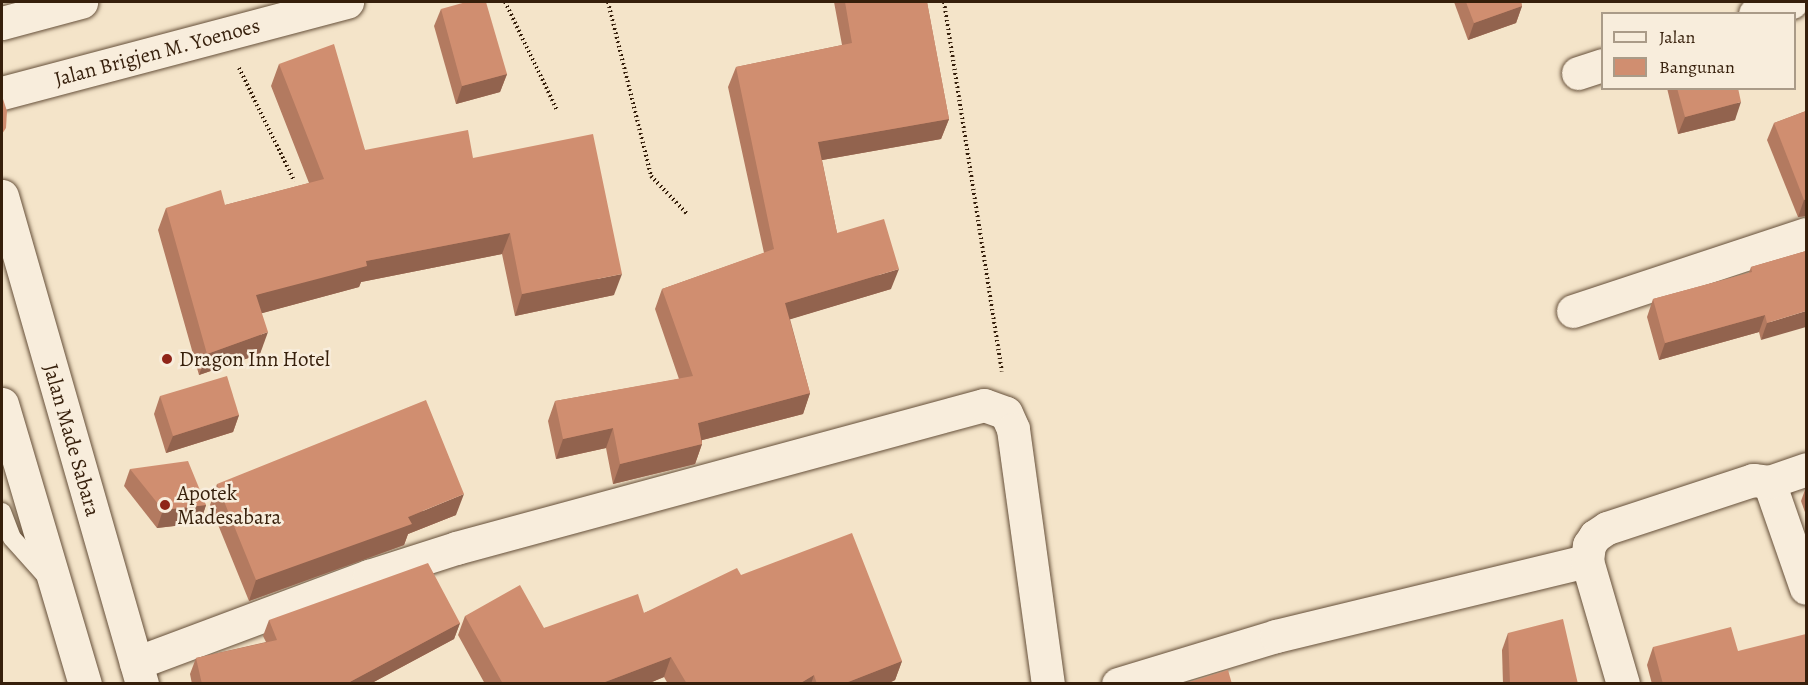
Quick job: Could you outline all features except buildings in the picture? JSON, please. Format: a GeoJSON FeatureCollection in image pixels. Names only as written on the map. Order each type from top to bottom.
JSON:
{"type":"FeatureCollection","features":[{"type":"Feature","properties":{"kind":"street"},"geometry":{"type":"LineString","coordinates":[[2,23],[81,2]]}},
{"type":"Feature","properties":{"kind":"street","name":"Jalan Brigjen M. Yoenoes"},"geometry":{"type":"LineString","coordinates":[[2,93],[347,2]]}},
{"type":"Feature","properties":{"kind":"street"},"geometry":{"type":"LineString","coordinates":[[1761,12],[1791,2]]}},
{"type":"Feature","properties":{"kind":"street","name":"Jalan Made Sabara"},"geometry":{"type":"LineString","coordinates":[[2,196],[139,674]]}},
{"type":"Feature","properties":{"kind":"street"},"geometry":{"type":"LineString","coordinates":[[1573,311],[1806,234]]}},
{"type":"Feature","properties":{"kind":"street"},"geometry":{"type":"LineString","coordinates":[[2,404],[85,684]]}},
{"type":"Feature","properties":{"kind":"street"},"geometry":{"type":"LineString","coordinates":[[139,674],[369,576],[456,548],[984,405],[1010,416],[1048,684]]}},
{"type":"Feature","properties":{"kind":"street"},"geometry":{"type":"LineString","coordinates":[[1623,684],[1587,561],[1589,545],[1607,528],[1753,480],[1769,482],[1806,469]]}},
{"type":"Feature","properties":{"kind":"street"},"geometry":{"type":"LineString","coordinates":[[1769,482],[1806,588]]}},
{"type":"Feature","properties":{"kind":"street"},"geometry":{"type":"LineString","coordinates":[[1118,684],[1276,636],[1587,561]]}},
{"type":"Feature","properties":{"kind":"lane"},"geometry":{"type":"LineString","coordinates":[[2,512],[12,538],[57,589]]}},
{"type":"Feature","properties":{"kind":"path"},"geometry":{"type":"LineString","coordinates":[[506,2],[556,110]]}},
{"type":"Feature","properties":{"kind":"path"},"geometry":{"type":"LineString","coordinates":[[608,2],[651,176],[687,214]]}},
{"type":"Feature","properties":{"kind":"path"},"geometry":{"type":"LineString","coordinates":[[944,2],[1010,416]]}},
{"type":"Feature","properties":{"kind":"path"},"geometry":{"type":"LineString","coordinates":[[224,34],[294,181]]}},
{"type":"Feature","properties":{"kind":"place","name":"Dragon Inn Hotel"},"geometry":{"type":"Point","coordinates":[167,359]}},
{"type":"Feature","properties":{"kind":"place","name":"Apotek Madesabara"},"geometry":{"type":"Point","coordinates":[165,505]}}]}
